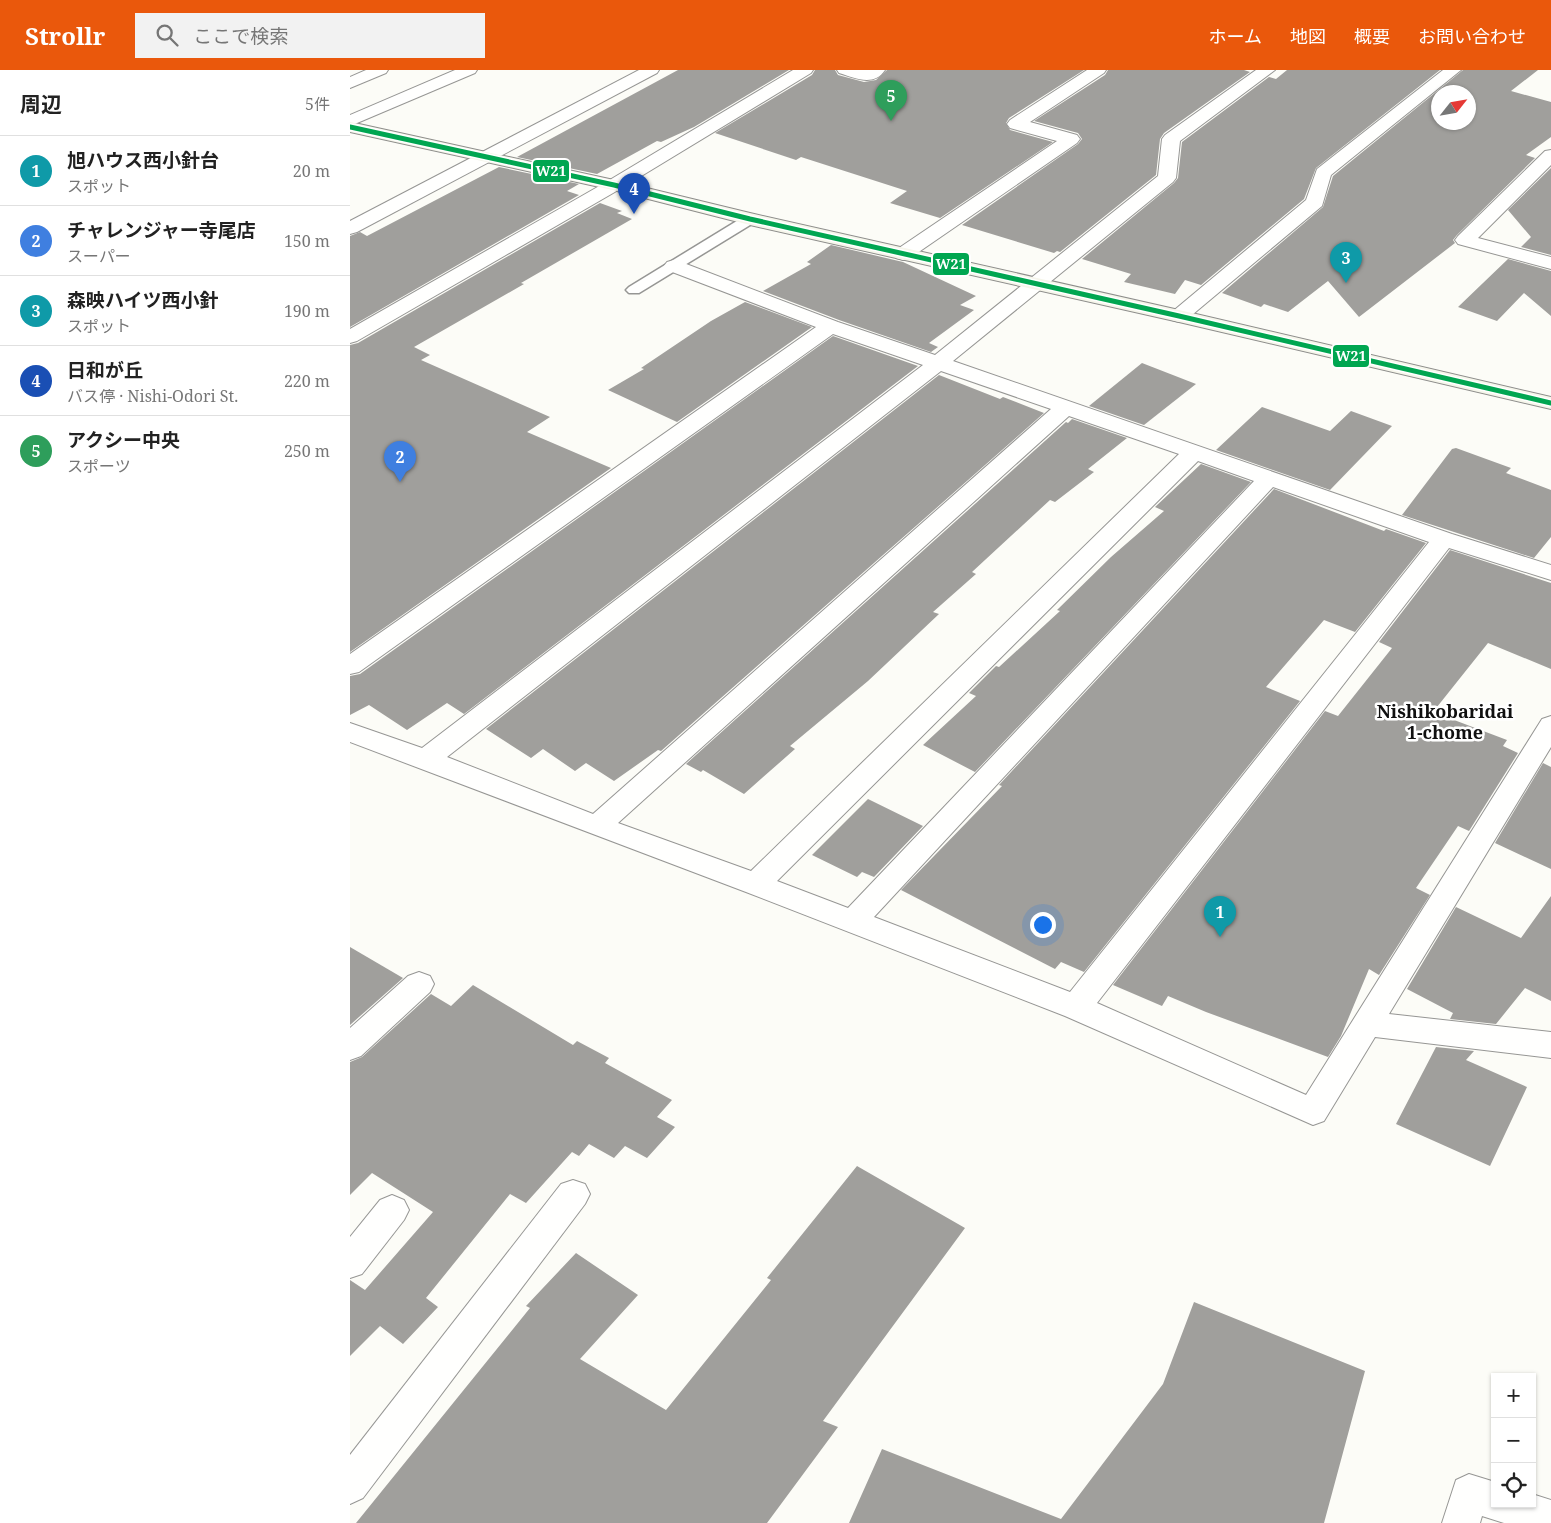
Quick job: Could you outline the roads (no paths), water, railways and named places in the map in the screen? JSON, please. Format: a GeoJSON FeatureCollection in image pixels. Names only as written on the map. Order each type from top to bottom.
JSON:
{"type":"FeatureCollection","features":[{"type":"Feature","properties":{"kind":"street"},"geometry":{"type":"LineString","coordinates":[[350,83],[380,70]]}},
{"type":"Feature","properties":{"kind":"street"},"geometry":{"type":"LineString","coordinates":[[350,121],[469,70]]}},
{"type":"Feature","properties":{"kind":"street"},"geometry":{"type":"LineString","coordinates":[[350,228],[651,70]]}},
{"type":"Feature","properties":{"kind":"street"},"geometry":{"type":"LineString","coordinates":[[350,337],[614,185],[805,70]]}},
{"type":"Feature","properties":{"kind":"street"},"geometry":{"type":"LineString","coordinates":[[845,70],[868,76],[877,70]]}},
{"type":"Feature","properties":{"kind":"street"},"geometry":{"type":"LineString","coordinates":[[903,254],[1070,140],[1016,124],[1098,70]]}},
{"type":"Feature","properties":{"kind":"street"},"geometry":{"type":"LineString","coordinates":[[426,759],[938,363],[1167,178],[1171,139],[1267,70]]}},
{"type":"Feature","properties":{"kind":"street"},"geometry":{"type":"LineString","coordinates":[[1179,316],[1315,202],[1323,174],[1454,70]]}},
{"type":"Feature","properties":{"kind":"street"},"geometry":{"type":"LineString","coordinates":[[350,127],[614,185],[750,219],[1179,316],[1551,403]]}},
{"type":"Feature","properties":{"kind":"street"},"geometry":{"type":"LineString","coordinates":[[1551,155],[1464,240],[1551,263]]}},
{"type":"Feature","properties":{"kind":"street"},"geometry":{"type":"LineString","coordinates":[[674,266],[831,326],[1444,539],[1551,573]]}},
{"type":"Feature","properties":{"kind":"street"},"geometry":{"type":"LineString","coordinates":[[350,666],[831,326]]}},
{"type":"Feature","properties":{"kind":"street"},"geometry":{"type":"LineString","coordinates":[[596,826],[1066,407]]}},
{"type":"Feature","properties":{"kind":"street"},"geometry":{"type":"LineString","coordinates":[[756,884],[1193,452]]}},
{"type":"Feature","properties":{"kind":"street"},"geometry":{"type":"LineString","coordinates":[[853,921],[1269,478]]}},
{"type":"Feature","properties":{"kind":"street"},"geometry":{"type":"LineString","coordinates":[[1076,1008],[1444,539]]}},
{"type":"Feature","properties":{"kind":"street"},"geometry":{"type":"LineString","coordinates":[[350,732],[426,759],[596,826],[756,884],[1076,1008],[1313,1112],[1551,725]]}},
{"type":"Feature","properties":{"kind":"street"},"geometry":{"type":"LineString","coordinates":[[350,1047],[419,984]]}},
{"type":"Feature","properties":{"kind":"street"},"geometry":{"type":"LineString","coordinates":[[1366,1024],[1551,1045]]}},
{"type":"Feature","properties":{"kind":"street"},"geometry":{"type":"LineString","coordinates":[[350,1486],[573,1194]]}},
{"type":"Feature","properties":{"kind":"street"},"geometry":{"type":"LineString","coordinates":[[350,1263],[392,1210]]}},
{"type":"Feature","properties":{"kind":"street"},"geometry":{"type":"LineString","coordinates":[[1461,1523],[1469,1493],[1491,1500]]}},
{"type":"Feature","properties":{"kind":"street"},"geometry":{"type":"LineString","coordinates":[[1517,1508],[1551,1519]]}},
{"type":"Feature","properties":{"kind":"lane"},"geometry":{"type":"LineString","coordinates":[[634,290],[750,219]]}},
{"type":"Feature","properties":{"kind":"place","name":"アクシー中央"},"geometry":{"type":"Point","coordinates":[891,121]}},
{"type":"Feature","properties":{"kind":"place","name":"日和が丘"},"geometry":{"type":"Point","coordinates":[634,214]}},
{"type":"Feature","properties":{"kind":"place","name":"森映ハイツ西小針"},"geometry":{"type":"Point","coordinates":[1346,283]}},
{"type":"Feature","properties":{"kind":"place","name":"チャレンジャー寺尾店"},"geometry":{"type":"Point","coordinates":[400,482]}},
{"type":"Feature","properties":{"kind":"place","name":"旭ハウス西小針台"},"geometry":{"type":"Point","coordinates":[1220,937]}},
{"type":"Feature","properties":{"kind":"district","name":"Nishikobaridai 1-chome"},"geometry":{"type":"Point","coordinates":[1445,722]}}]}
